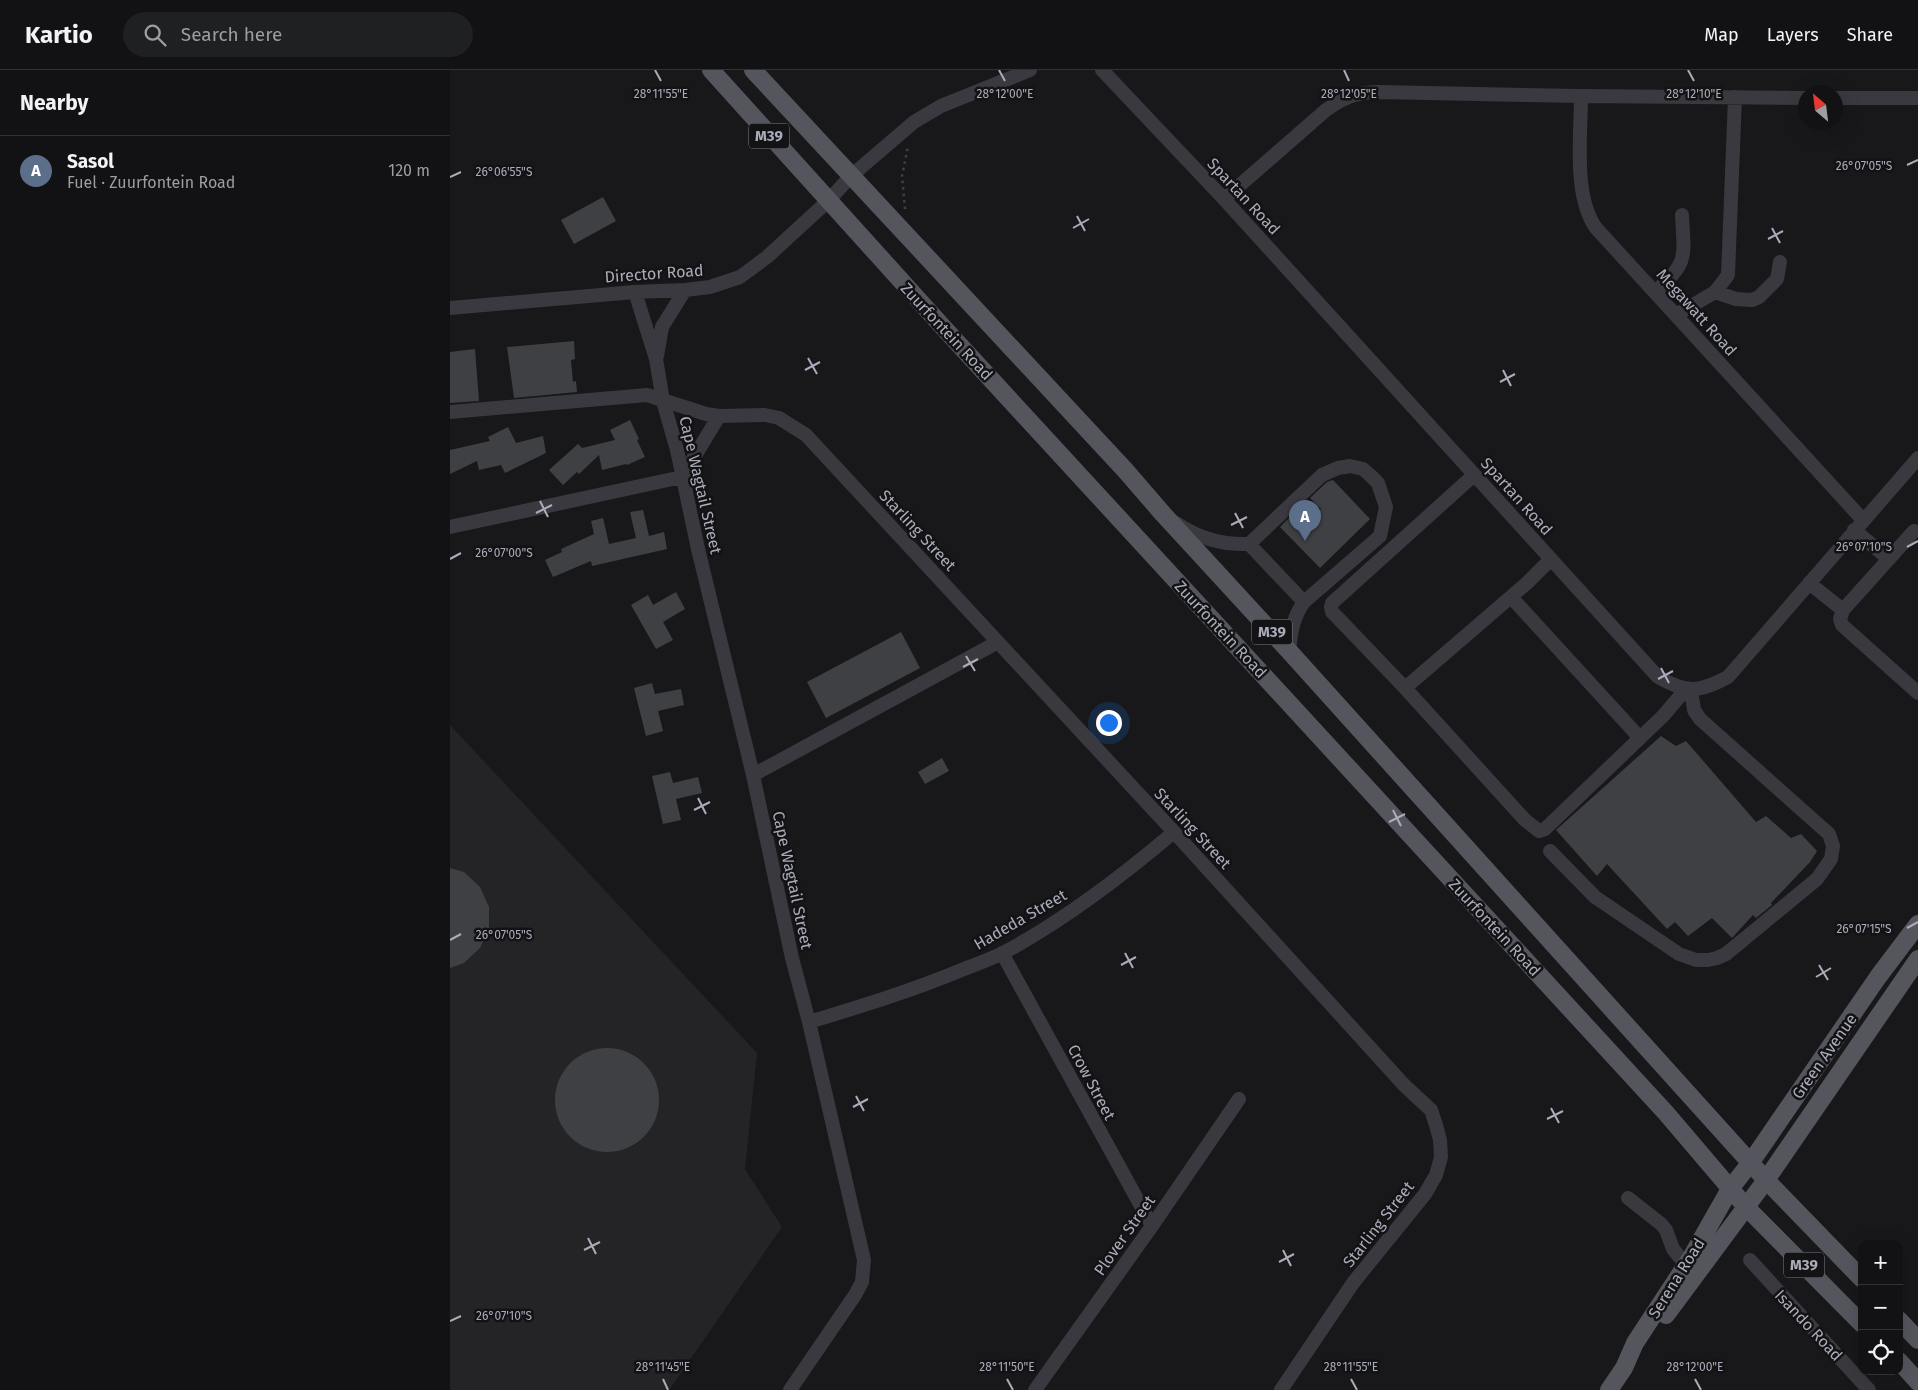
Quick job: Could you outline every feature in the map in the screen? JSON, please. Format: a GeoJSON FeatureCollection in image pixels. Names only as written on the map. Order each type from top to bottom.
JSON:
{"type":"FeatureCollection","features":[{"type":"Feature","properties":{"kind":"main road","name":"Zuurfontein Road"},"geometry":{"type":"LineString","coordinates":[[711,70],[828,201],[1666,1112],[1730,1189]]}},
{"type":"Feature","properties":{"kind":"main road","name":"Zuurfontein Road"},"geometry":{"type":"LineString","coordinates":[[753,70],[1125,470],[1752,1162]]}},
{"type":"Feature","properties":{"kind":"main road","name":"Green Avenue"},"geometry":{"type":"LineString","coordinates":[[1730,1189],[1752,1162],[1873,985],[1918,924]]}},
{"type":"Feature","properties":{"kind":"main road","name":"Green Avenue"},"geometry":{"type":"LineString","coordinates":[[1746,1207],[1918,960]]}},
{"type":"Feature","properties":{"kind":"main road","name":"M39"},"geometry":{"type":"LineString","coordinates":[[1752,1162],[1766,1180],[1858,1275]]}},
{"type":"Feature","properties":{"kind":"main road","name":"M39"},"geometry":{"type":"LineString","coordinates":[[1730,1189],[1858,1320]]}},
{"type":"Feature","properties":{"kind":"main road","name":"Serena Road"},"geometry":{"type":"LineString","coordinates":[[1614,1388],[1635,1343],[1686,1265],[1730,1189]]}},
{"type":"Feature","properties":{"kind":"main road","name":"Serena Road"},"geometry":{"type":"LineString","coordinates":[[1624,1368],[1639,1352],[1746,1207]]}},
{"type":"Feature","properties":{"kind":"main road"},"geometry":{"type":"LineString","coordinates":[[1903,1324],[1918,1340]]}},
{"type":"Feature","properties":{"kind":"main road"},"geometry":{"type":"LineString","coordinates":[[1903,1365],[1918,1382]]}},
{"type":"Feature","properties":{"kind":"street"},"geometry":{"type":"LineString","coordinates":[[850,176],[914,122],[941,106],[1030,70]]}},
{"type":"Feature","properties":{"kind":"street","name":"Spartan Road"},"geometry":{"type":"LineString","coordinates":[[1102,70],[1224,199],[1658,677],[1675,687],[1689,689]]}},
{"type":"Feature","properties":{"kind":"street"},"geometry":{"type":"LineString","coordinates":[[1224,199],[1326,110],[1342,98],[1357,93],[1798,98]]}},
{"type":"Feature","properties":{"kind":"street","name":"Megawatt Road"},"geometry":{"type":"LineString","coordinates":[[1581,96],[1581,186],[1588,217],[1889,559]]}},
{"type":"Feature","properties":{"kind":"street"},"geometry":{"type":"LineString","coordinates":[[1676,315],[1716,292],[1728,274],[1734,97]]}},
{"type":"Feature","properties":{"kind":"street"},"geometry":{"type":"LineString","coordinates":[[1843,98],[1918,98]]}},
{"type":"Feature","properties":{"kind":"street","name":"Director Road"},"geometry":{"type":"LineString","coordinates":[[450,308],[710,287],[740,277],[767,257],[828,201],[850,176]]}},
{"type":"Feature","properties":{"kind":"street"},"geometry":{"type":"LineString","coordinates":[[1655,292],[1680,267],[1684,256],[1682,215]]}},
{"type":"Feature","properties":{"kind":"street"},"geometry":{"type":"LineString","coordinates":[[1716,292],[1736,299],[1752,300],[1759,297],[1778,279],[1780,262]]}},
{"type":"Feature","properties":{"kind":"street"},"geometry":{"type":"LineString","coordinates":[[656,359],[660,333],[666,319],[685,290]]}},
{"type":"Feature","properties":{"kind":"street"},"geometry":{"type":"LineString","coordinates":[[635,292],[656,359]]}},
{"type":"Feature","properties":{"kind":"street","name":"Cape Wagtail Street"},"geometry":{"type":"LineString","coordinates":[[656,359],[663,401],[864,1260],[862,1282],[855,1295],[790,1390]]}},
{"type":"Feature","properties":{"kind":"street","name":"Starling Street"},"geometry":{"type":"LineString","coordinates":[[450,412],[647,396],[691,410],[719,416],[765,415],[780,418],[806,435],[1174,832],[1404,1085],[1430,1110],[1440,1140],[1441,1157],[1436,1175],[1425,1194],[1354,1283],[1280,1390]]}},
{"type":"Feature","properties":{"kind":"street"},"geometry":{"type":"LineString","coordinates":[[450,527],[682,477],[719,416]]}},
{"type":"Feature","properties":{"kind":"street"},"geometry":{"type":"LineString","coordinates":[[1474,475],[1332,603],[1331,607],[1332,612],[1405,688],[1525,820],[1539,831],[1545,829],[1689,689],[1710,686],[1728,677],[1918,458]]}},
{"type":"Feature","properties":{"kind":"street"},"geometry":{"type":"LineString","coordinates":[[1249,544],[1322,475],[1338,468],[1350,466],[1362,469],[1378,483],[1386,507],[1380,536],[1304,602],[1296,612],[1289,651]]}},
{"type":"Feature","properties":{"kind":"street"},"geometry":{"type":"LineString","coordinates":[[1163,514],[1200,537],[1218,542],[1249,544],[1304,602]]}},
{"type":"Feature","properties":{"kind":"street"},"geometry":{"type":"LineString","coordinates":[[1914,531],[1843,610],[1840,619],[1842,625],[1918,693]]}},
{"type":"Feature","properties":{"kind":"street"},"geometry":{"type":"LineString","coordinates":[[1405,688],[1511,597],[1551,559]]}},
{"type":"Feature","properties":{"kind":"street"},"geometry":{"type":"LineString","coordinates":[[1809,583],[1843,610]]}},
{"type":"Feature","properties":{"kind":"street"},"geometry":{"type":"LineString","coordinates":[[1511,597],[1640,738]]}},
{"type":"Feature","properties":{"kind":"street"},"geometry":{"type":"LineString","coordinates":[[752,775],[998,642]]}},
{"type":"Feature","properties":{"kind":"street"},"geometry":{"type":"LineString","coordinates":[[1550,851],[1595,897],[1679,954],[1696,960],[1717,958],[1726,954],[1817,879],[1831,859],[1833,846],[1829,834],[1700,719],[1694,710],[1689,689]]}},
{"type":"Feature","properties":{"kind":"street","name":"Hadeda Street"},"geometry":{"type":"LineString","coordinates":[[809,1022],[891,997],[1002,953],[1094,896],[1139,862],[1174,832]]}},
{"type":"Feature","properties":{"kind":"street","name":"Crow Street"},"geometry":{"type":"LineString","coordinates":[[1002,953],[1152,1226]]}},
{"type":"Feature","properties":{"kind":"street","name":"Plover Street"},"geometry":{"type":"LineString","coordinates":[[1035,1390],[1152,1226],[1239,1099]]}},
{"type":"Feature","properties":{"kind":"street"},"geometry":{"type":"LineString","coordinates":[[1628,1198],[1661,1224],[1666,1230],[1673,1249],[1686,1265]]}},
{"type":"Feature","properties":{"kind":"street","name":"Isando Road"},"geometry":{"type":"LineString","coordinates":[[1750,1260],[1869,1390]]}},
{"type":"Feature","properties":{"kind":"path"},"geometry":{"type":"LineString","coordinates":[[909,237],[902,176],[914,122]]}},
{"type":"Feature","properties":{"kind":"shaded area"},"geometry":{"type":"Polygon","coordinates":[[[450,725],[757,1053],[745,1169],[782,1227],[669,1390],[450,1390],[450,725]]]}},
{"type":"Feature","properties":{"kind":"building"},"geometry":{"type":"Polygon","coordinates":[[[603,197],[616,221],[574,244],[561,220],[603,197]]]}},
{"type":"Feature","properties":{"kind":"building"},"geometry":{"type":"Polygon","coordinates":[[[574,341],[575,359],[571,360],[573,382],[576,381],[577,392],[514,398],[507,347],[574,341]]]}},
{"type":"Feature","properties":{"kind":"building"},"geometry":{"type":"Polygon","coordinates":[[[475,349],[479,401],[450,403],[450,352],[475,349]]]}},
{"type":"Feature","properties":{"kind":"building"},"geometry":{"type":"Polygon","coordinates":[[[630,420],[645,457],[627,465],[602,470],[599,455],[579,474],[577,472],[563,485],[549,470],[578,444],[582,448],[615,440],[610,430],[630,420]]]}},
{"type":"Feature","properties":{"kind":"building"},"geometry":{"type":"Polygon","coordinates":[[[508,427],[516,443],[543,436],[546,453],[505,473],[501,465],[479,470],[477,461],[450,474],[450,450],[490,441],[488,437],[508,427]]]}},
{"type":"Feature","properties":{"kind":"building"},"geometry":{"type":"Polygon","coordinates":[[[1333,480],[1370,519],[1320,568],[1280,527],[1291,516],[1301,527],[1321,509],[1310,498],[1327,482],[1333,480]]]}},
{"type":"Feature","properties":{"kind":"building"},"geometry":{"type":"Polygon","coordinates":[[[643,510],[649,536],[664,532],[667,549],[592,566],[591,561],[553,577],[545,560],[562,552],[561,549],[594,534],[591,521],[603,518],[609,544],[636,538],[630,512],[643,510]]]}},
{"type":"Feature","properties":{"kind":"building"},"geometry":{"type":"Polygon","coordinates":[[[676,592],[685,609],[663,622],[673,640],[656,649],[631,605],[648,595],[653,605],[676,592]]]}},
{"type":"Feature","properties":{"kind":"building"},"geometry":{"type":"Polygon","coordinates":[[[901,632],[920,668],[826,718],[807,682],[901,632]]]}},
{"type":"Feature","properties":{"kind":"building"},"geometry":{"type":"Polygon","coordinates":[[[652,683],[655,694],[681,689],[684,705],[658,711],[663,731],[646,736],[634,688],[652,683]]]}},
{"type":"Feature","properties":{"kind":"building"},"geometry":{"type":"Polygon","coordinates":[[[1661,736],[1676,746],[1686,741],[1756,822],[1766,816],[1791,838],[1801,834],[1817,851],[1810,862],[1771,903],[1772,905],[1756,918],[1753,915],[1732,938],[1712,918],[1688,936],[1675,922],[1667,929],[1607,864],[1597,876],[1556,830],[1661,736]]]}},
{"type":"Feature","properties":{"kind":"building"},"geometry":{"type":"Polygon","coordinates":[[[942,758],[949,771],[925,784],[918,772],[942,758]]]}},
{"type":"Feature","properties":{"kind":"building"},"geometry":{"type":"Polygon","coordinates":[[[670,772],[673,783],[698,777],[702,793],[676,799],[681,820],[663,824],[652,776],[670,772]]]}},
{"type":"Feature","properties":{"kind":"building"},"geometry":{"type":"Polygon","coordinates":[[[450,868],[464,872],[480,887],[489,907],[489,928],[480,948],[464,963],[450,968],[450,868]]]}},
{"type":"Feature","properties":{"kind":"building"},"geometry":{"type":"Polygon","coordinates":[[[607,1048],[627,1052],[644,1063],[655,1080],[659,1100],[655,1120],[644,1137],[627,1148],[607,1152],[587,1148],[570,1137],[559,1120],[555,1100],[559,1080],[570,1063],[587,1052],[607,1048]]]}},
{"type":"Feature","properties":{"kind":"place","name":"Sasol"},"geometry":{"type":"Point","coordinates":[1305,541]}}]}
